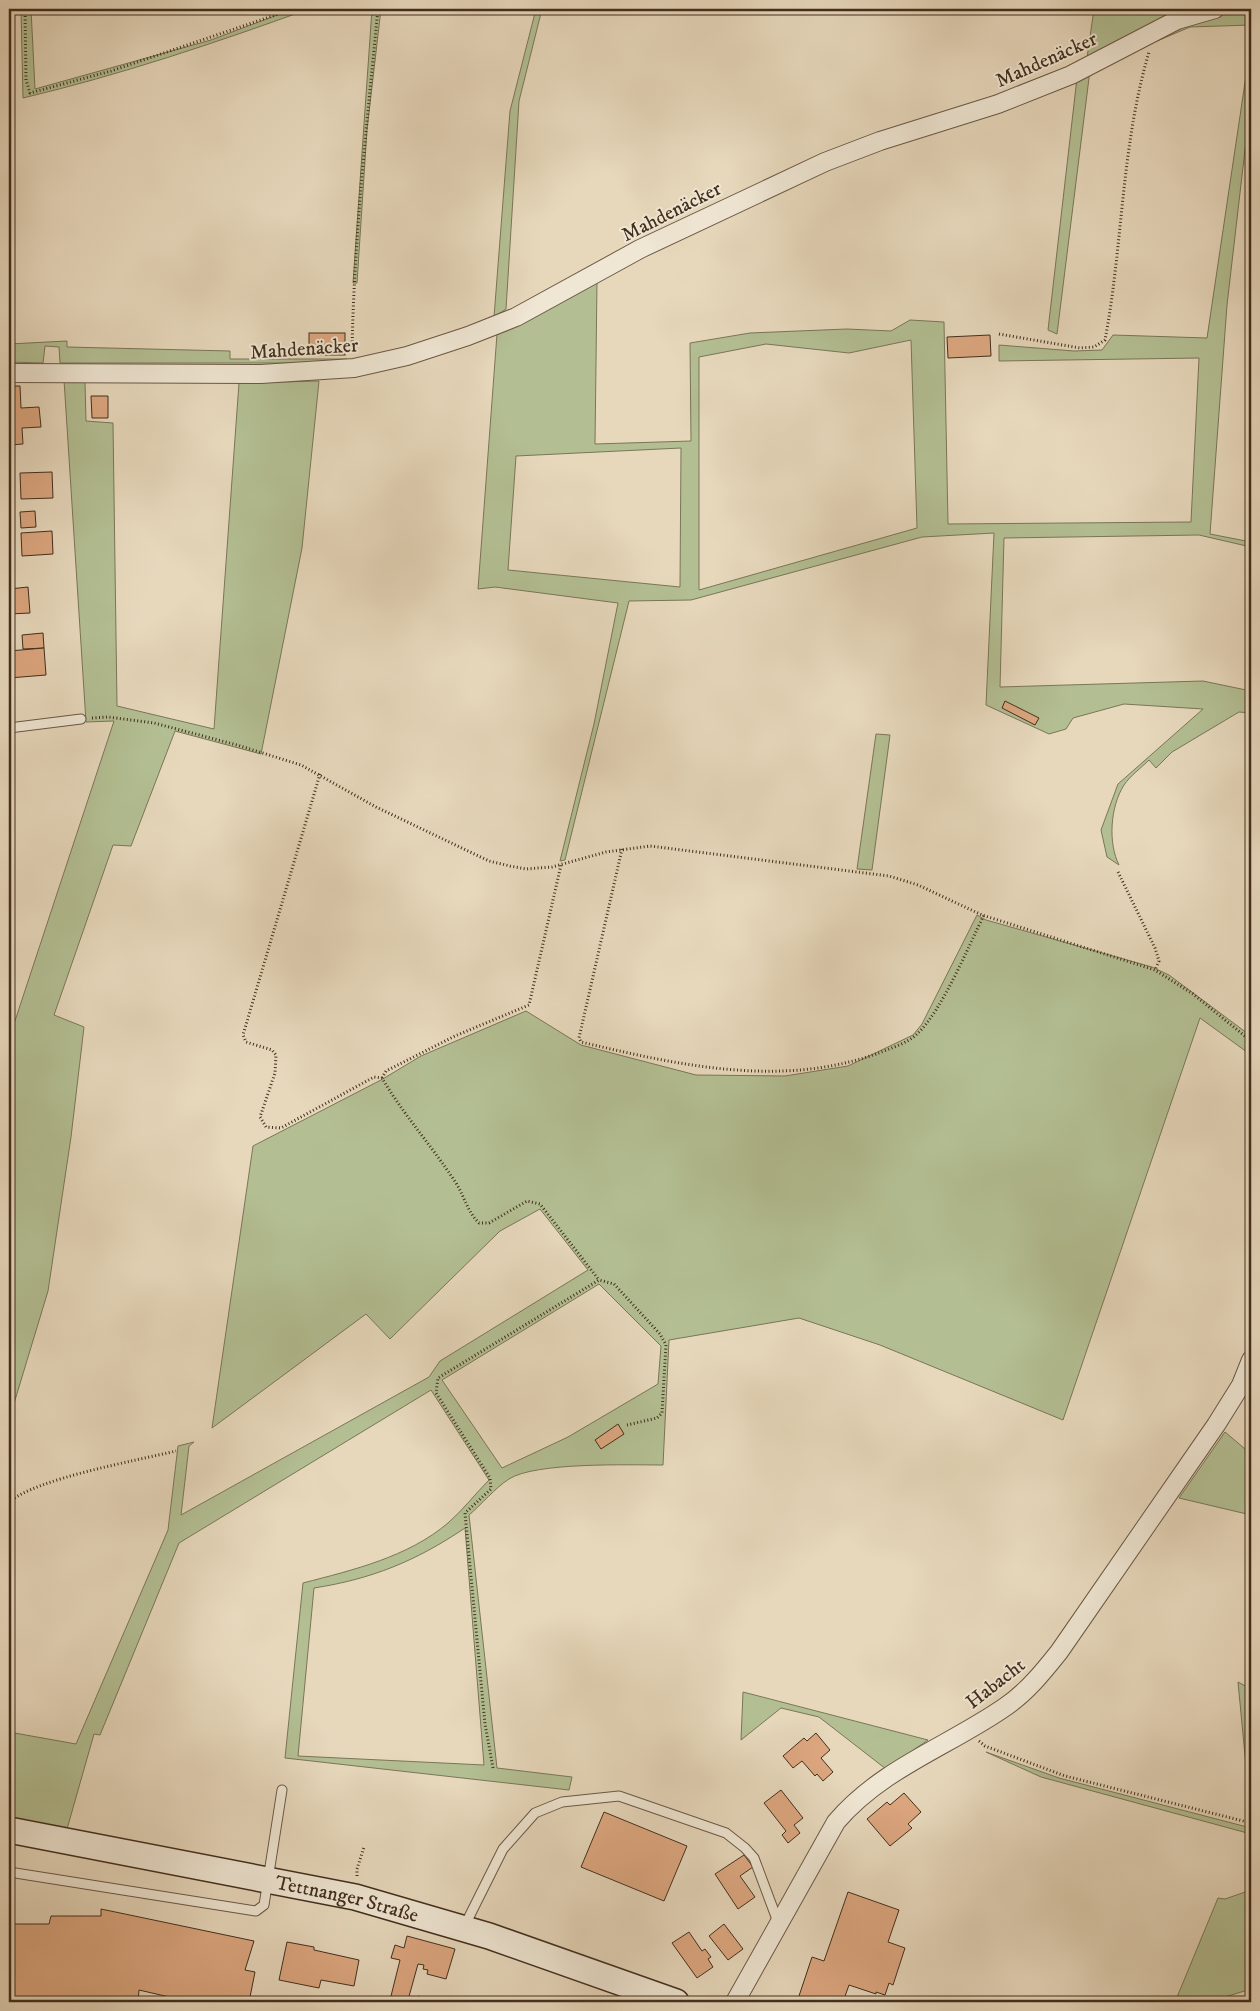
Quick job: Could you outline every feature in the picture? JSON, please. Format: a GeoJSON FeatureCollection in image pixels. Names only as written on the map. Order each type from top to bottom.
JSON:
{"type":"FeatureCollection","features":[{"type":"Feature","properties":{"kind":"main road","name":"Tettnanger Straße"},"geometry":{"type":"LineString","coordinates":[[9,1830],[356,1897],[463,1928],[676,2002]]}},
{"type":"Feature","properties":{"kind":"street","name":"Mahdenäcker"},"geometry":{"type":"LineString","coordinates":[[9,373],[260,374],[352,368],[407,356],[468,336],[516,317],[640,249],[772,185],[825,162],[880,141],[998,104],[1070,75],[1161,27],[1177,20],[1215,9]]}},
{"type":"Feature","properties":{"kind":"street","name":"Habacht"},"geometry":{"type":"LineString","coordinates":[[735,2002],[778,1922],[836,1822],[851,1804],[892,1772],[971,1729],[1022,1694],[1059,1652],[1216,1425],[1240,1385],[1251,1360]]}},
{"type":"Feature","properties":{"kind":"lane"},"geometry":{"type":"LineString","coordinates":[[9,728],[81,719]]}},
{"type":"Feature","properties":{"kind":"lane"},"geometry":{"type":"LineString","coordinates":[[9,1872],[256,1911],[264,1905],[282,1790]]}},
{"type":"Feature","properties":{"kind":"lane"},"geometry":{"type":"LineString","coordinates":[[463,1928],[502,1848],[535,1813],[562,1802],[619,1796],[726,1833],[745,1848],[754,1858],[778,1922]]}},
{"type":"Feature","properties":{"kind":"path"},"geometry":{"type":"LineString","coordinates":[[25,9],[26,80],[30,93],[111,71],[293,9]]}},
{"type":"Feature","properties":{"kind":"path"},"geometry":{"type":"LineString","coordinates":[[352,368],[354,297],[378,9]]}},
{"type":"Feature","properties":{"kind":"path"},"geometry":{"type":"LineString","coordinates":[[999,334],[1080,348],[1094,347],[1105,340],[1127,165],[1141,78],[1151,45],[1161,27]]}},
{"type":"Feature","properties":{"kind":"path"},"geometry":{"type":"LineString","coordinates":[[81,719],[108,717],[154,723],[238,744],[301,765],[376,807],[489,861],[526,869],[561,865],[622,848],[650,846],[889,876],[918,885],[984,915],[1155,970],[1193,994],[1251,1041]]}},
{"type":"Feature","properties":{"kind":"path"},"geometry":{"type":"LineString","coordinates":[[320,774],[243,1035],[246,1042],[272,1050],[276,1055],[275,1073],[260,1117],[266,1127],[281,1128],[374,1077],[382,1078]]}},
{"type":"Feature","properties":{"kind":"path"},"geometry":{"type":"LineString","coordinates":[[622,848],[579,1038],[581,1042],[666,1062],[742,1070],[813,1070],[852,1062],[883,1051],[916,1035],[932,1016],[984,915]]}},
{"type":"Feature","properties":{"kind":"path"},"geometry":{"type":"LineString","coordinates":[[382,1078],[386,1071],[455,1036],[529,1005],[561,865]]}},
{"type":"Feature","properties":{"kind":"path"},"geometry":{"type":"LineString","coordinates":[[1118,872],[1155,948],[1159,961],[1155,970]]}},
{"type":"Feature","properties":{"kind":"path"},"geometry":{"type":"LineString","coordinates":[[382,1078],[396,1102],[455,1181],[470,1214],[479,1223],[489,1223],[527,1200],[540,1204],[599,1280],[614,1284],[660,1334],[666,1345],[662,1413],[657,1418],[627,1425]]}},
{"type":"Feature","properties":{"kind":"path"},"geometry":{"type":"LineString","coordinates":[[493,1768],[485,1724],[465,1513],[491,1488],[490,1478],[436,1393],[436,1384],[443,1373],[599,1280]]}},
{"type":"Feature","properties":{"kind":"path"},"geometry":{"type":"LineString","coordinates":[[9,1502],[19,1494],[54,1482],[176,1451]]}},
{"type":"Feature","properties":{"kind":"path"},"geometry":{"type":"LineString","coordinates":[[971,1729],[976,1738],[985,1746],[1065,1776],[1251,1823]]}},
{"type":"Feature","properties":{"kind":"green space"},"geometry":{"type":"Polygon","coordinates":[[[21,9],[31,9],[35,89],[211,40],[293,9],[309,9],[167,58],[23,98],[21,9]]]}},
{"type":"Feature","properties":{"kind":"green space"},"geometry":{"type":"Polygon","coordinates":[[[372,9],[381,9],[367,130],[357,283],[353,283],[372,9]]]}},
{"type":"Feature","properties":{"kind":"green space"},"geometry":{"type":"Polygon","coordinates":[[[536,9],[542,9],[519,101],[506,309],[494,317],[510,111],[536,9]]]}},
{"type":"Feature","properties":{"kind":"green space"},"geometry":{"type":"Polygon","coordinates":[[[1094,9],[1185,9],[1087,58],[1094,9]]]}},
{"type":"Feature","properties":{"kind":"green space"},"geometry":{"type":"Polygon","coordinates":[[[1215,15],[1251,15],[1251,25],[1190,27],[1157,41],[1163,31],[1215,15]]]}},
{"type":"Feature","properties":{"kind":"green space"},"geometry":{"type":"Polygon","coordinates":[[[1151,38],[1148,45],[1099,66],[1151,38]]]}},
{"type":"Feature","properties":{"kind":"green space"},"geometry":{"type":"Polygon","coordinates":[[[1251,42],[1251,98],[1227,305],[1210,534],[1251,542],[1251,547],[1199,535],[1004,538],[1000,687],[1203,681],[1251,691],[1251,713],[1239,712],[1172,752],[1156,768],[1149,760],[1126,782],[1119,794],[1112,825],[1113,846],[1119,865],[1107,857],[1101,830],[1118,784],[1203,709],[1124,704],[1073,718],[1066,729],[1049,734],[986,705],[994,533],[922,537],[691,600],[629,601],[565,860],[560,861],[594,724],[618,603],[495,587],[478,589],[497,334],[597,281],[595,444],[691,441],[690,343],[750,333],[847,329],[891,331],[910,320],[944,322],[948,524],[1191,522],[1199,358],[999,361],[999,345],[1074,351],[1102,350],[1113,335],[1207,338],[1251,42]],[[911,340],[849,353],[766,344],[699,357],[699,590],[917,528],[911,340]],[[681,448],[516,456],[508,570],[680,587],[681,448]]]}},
{"type":"Feature","properties":{"kind":"green space"},"geometry":{"type":"Polygon","coordinates":[[[1090,71],[1057,334],[1048,330],[1077,78],[1090,71]]]}},
{"type":"Feature","properties":{"kind":"green space"},"geometry":{"type":"Polygon","coordinates":[[[67,341],[67,347],[230,351],[230,359],[347,359],[337,363],[60,363],[59,347],[45,346],[43,363],[9,362],[9,344],[67,341]]]}},
{"type":"Feature","properties":{"kind":"green space"},"geometry":{"type":"Polygon","coordinates":[[[82,379],[85,383],[86,421],[113,423],[117,706],[214,729],[239,383],[319,381],[302,548],[261,754],[175,731],[131,846],[113,845],[54,1015],[84,1027],[71,1137],[48,1291],[9,1420],[9,1039],[114,721],[86,722],[64,380],[82,379]]]}},
{"type":"Feature","properties":{"kind":"green space"},"geometry":{"type":"Polygon","coordinates":[[[876,734],[890,735],[872,870],[857,869],[876,734]]]}},
{"type":"Feature","properties":{"kind":"green space"},"geometry":{"type":"Polygon","coordinates":[[[977,915],[986,920],[1152,967],[1169,975],[1251,1036],[1251,1055],[1200,1018],[1063,1420],[880,1345],[799,1318],[669,1340],[663,1465],[560,1467],[522,1474],[509,1479],[469,1515],[497,1768],[572,1777],[569,1790],[285,1758],[303,1583],[379,1561],[416,1545],[448,1523],[489,1480],[431,1390],[179,1543],[100,1735],[94,1734],[67,1829],[9,1817],[9,1732],[76,1744],[168,1530],[178,1446],[194,1442],[189,1446],[181,1515],[429,1377],[440,1361],[588,1270],[540,1209],[500,1231],[390,1339],[366,1314],[212,1428],[253,1146],[381,1080],[421,1056],[526,1011],[581,1045],[696,1075],[785,1076],[848,1066],[913,1035],[922,1024],[977,915]],[[599,1284],[442,1380],[502,1468],[568,1437],[658,1384],[661,1346],[599,1284]],[[465,1528],[429,1550],[393,1567],[374,1574],[314,1588],[298,1756],[484,1765],[465,1528]]]}},
{"type":"Feature","properties":{"kind":"green space"},"geometry":{"type":"Polygon","coordinates":[[[1225,1432],[1251,1454],[1251,1515],[1179,1498],[1225,1432]]]}},
{"type":"Feature","properties":{"kind":"green space"},"geometry":{"type":"Polygon","coordinates":[[[1238,1682],[1251,1689],[1251,1818],[1238,1682]]]}},
{"type":"Feature","properties":{"kind":"green space"},"geometry":{"type":"Polygon","coordinates":[[[743,1692],[928,1740],[886,1769],[819,1717],[781,1708],[741,1740],[743,1692]]]}},
{"type":"Feature","properties":{"kind":"green space"},"geometry":{"type":"Polygon","coordinates":[[[986,1752],[1059,1778],[1251,1828],[1251,1834],[1041,1777],[986,1752]]]}},
{"type":"Feature","properties":{"kind":"green space"},"geometry":{"type":"Polygon","coordinates":[[[1251,1890],[1251,1989],[1215,2000],[1215,2002],[1175,2002],[1218,1898],[1225,1899],[1251,1890]]]}},
{"type":"Feature","properties":{"kind":"building"},"geometry":{"type":"Polygon","coordinates":[[[309,333],[345,333],[345,355],[309,355],[309,333]]]}},
{"type":"Feature","properties":{"kind":"building"},"geometry":{"type":"Polygon","coordinates":[[[990,335],[991,356],[948,358],[947,337],[990,335]]]}},
{"type":"Feature","properties":{"kind":"building"},"geometry":{"type":"Polygon","coordinates":[[[9,386],[20,386],[21,408],[39,407],[41,427],[22,428],[23,444],[9,445],[9,386]]]}},
{"type":"Feature","properties":{"kind":"building"},"geometry":{"type":"Polygon","coordinates":[[[91,396],[108,396],[108,418],[92,418],[91,396]]]}},
{"type":"Feature","properties":{"kind":"building"},"geometry":{"type":"Polygon","coordinates":[[[52,472],[53,498],[21,499],[20,473],[52,472]]]}},
{"type":"Feature","properties":{"kind":"building"},"geometry":{"type":"Polygon","coordinates":[[[35,511],[36,527],[21,528],[20,512],[35,511]]]}},
{"type":"Feature","properties":{"kind":"building"},"geometry":{"type":"Polygon","coordinates":[[[52,531],[53,554],[22,556],[21,533],[52,531]]]}},
{"type":"Feature","properties":{"kind":"building"},"geometry":{"type":"Polygon","coordinates":[[[28,587],[30,613],[9,614],[9,589],[28,587]]]}},
{"type":"Feature","properties":{"kind":"building"},"geometry":{"type":"Polygon","coordinates":[[[43,633],[44,648],[23,649],[22,635],[43,633]]]}},
{"type":"Feature","properties":{"kind":"building"},"geometry":{"type":"Polygon","coordinates":[[[44,648],[46,675],[9,678],[9,651],[44,648]]]}},
{"type":"Feature","properties":{"kind":"building"},"geometry":{"type":"Polygon","coordinates":[[[1005,701],[1039,718],[1035,725],[1002,708],[1005,701]]]}},
{"type":"Feature","properties":{"kind":"building"},"geometry":{"type":"Polygon","coordinates":[[[618,1424],[624,1434],[601,1449],[595,1440],[618,1424]]]}},
{"type":"Feature","properties":{"kind":"building"},"geometry":{"type":"Polygon","coordinates":[[[816,1733],[830,1750],[821,1758],[833,1772],[823,1781],[817,1774],[815,1776],[802,1761],[793,1768],[783,1756],[804,1738],[807,1741],[816,1733]]]}},
{"type":"Feature","properties":{"kind":"building"},"geometry":{"type":"Polygon","coordinates":[[[781,1790],[803,1818],[794,1825],[800,1833],[788,1843],[782,1835],[786,1831],[764,1803],[781,1790]]]}},
{"type":"Feature","properties":{"kind":"building"},"geometry":{"type":"Polygon","coordinates":[[[904,1793],[921,1812],[908,1824],[912,1828],[890,1846],[867,1819],[887,1802],[890,1805],[904,1793]]]}},
{"type":"Feature","properties":{"kind":"building"},"geometry":{"type":"Polygon","coordinates":[[[604,1812],[687,1846],[664,1901],[581,1867],[604,1812]]]}},
{"type":"Feature","properties":{"kind":"building"},"geometry":{"type":"Polygon","coordinates":[[[744,1855],[753,1867],[740,1876],[755,1897],[738,1909],[715,1874],[744,1855]]]}},
{"type":"Feature","properties":{"kind":"building"},"geometry":{"type":"Polygon","coordinates":[[[848,1892],[899,1910],[888,1942],[905,1948],[893,1985],[889,1983],[885,1995],[849,1985],[843,2002],[797,2002],[812,1957],[824,1961],[848,1892]]]}},
{"type":"Feature","properties":{"kind":"building"},"geometry":{"type":"Polygon","coordinates":[[[101,1909],[254,1941],[245,1970],[255,1972],[249,2002],[191,2002],[139,1990],[138,2002],[9,2002],[9,1924],[49,1924],[51,1916],[101,1916],[101,1909]]]}},
{"type":"Feature","properties":{"kind":"building"},"geometry":{"type":"Polygon","coordinates":[[[724,1924],[743,1949],[728,1960],[709,1936],[724,1924]]]}},
{"type":"Feature","properties":{"kind":"building"},"geometry":{"type":"Polygon","coordinates":[[[689,1932],[702,1951],[705,1949],[711,1957],[708,1959],[713,1967],[697,1978],[672,1943],[689,1932]]]}},
{"type":"Feature","properties":{"kind":"building"},"geometry":{"type":"Polygon","coordinates":[[[407,1936],[455,1949],[446,1979],[427,1974],[428,1970],[423,1969],[424,1965],[418,1964],[408,2000],[391,1996],[400,1960],[391,1958],[395,1945],[404,1948],[407,1936]]]}},
{"type":"Feature","properties":{"kind":"building"},"geometry":{"type":"Polygon","coordinates":[[[287,1942],[314,1947],[314,1950],[359,1960],[354,1986],[321,1980],[319,1988],[279,1980],[287,1942]]]}},
{"type":"Feature","properties":{"kind":"building"},"geometry":{"type":"Polygon","coordinates":[[[418,1996],[441,2002],[416,2002],[418,1996]]]}}]}
